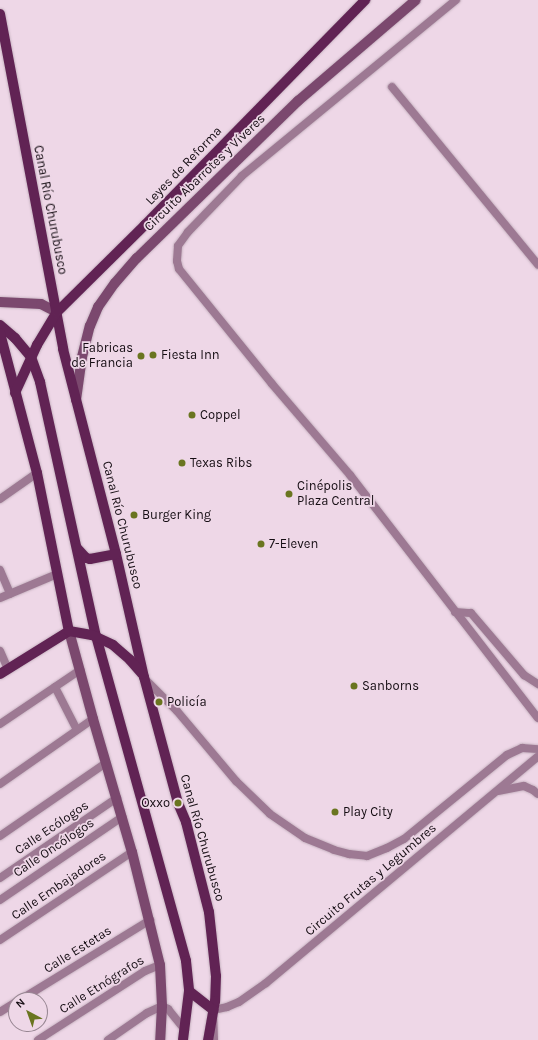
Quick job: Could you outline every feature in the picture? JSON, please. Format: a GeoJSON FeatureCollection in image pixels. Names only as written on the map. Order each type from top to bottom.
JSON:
{"type":"FeatureCollection","features":[{"type":"Feature","properties":{"kind":"main road","name":"Leyes de Reforma"},"geometry":{"type":"LineString","coordinates":[[15,393],[24,377],[31,357],[57,312],[145,225],[365,0]]}},
{"type":"Feature","properties":{"kind":"main road","name":"Circuito Abarrotes y Víveres"},"geometry":{"type":"LineString","coordinates":[[76,404],[82,357],[90,326],[98,307],[115,283],[137,258],[298,101],[416,0]]}},
{"type":"Feature","properties":{"kind":"main road","name":"Canal Río Churubusco"},"geometry":{"type":"LineString","coordinates":[[0,14],[63,349],[76,404],[94,464],[144,677],[178,803],[186,822],[209,912],[215,963],[213,1010],[208,1040]]}},
{"type":"Feature","properties":{"kind":"main road"},"geometry":{"type":"LineString","coordinates":[[0,302],[42,304],[57,312]]}},
{"type":"Feature","properties":{"kind":"main road"},"geometry":{"type":"LineString","coordinates":[[0,325],[15,338],[31,357],[40,382],[96,636],[182,946],[189,991],[184,1037]]}},
{"type":"Feature","properties":{"kind":"main road"},"geometry":{"type":"LineString","coordinates":[[0,334],[37,473],[69,631],[150,920],[160,965],[162,1006],[160,1040]]}},
{"type":"Feature","properties":{"kind":"main road"},"geometry":{"type":"LineString","coordinates":[[75,544],[82,554],[90,559],[116,554]]}},
{"type":"Feature","properties":{"kind":"main road"},"geometry":{"type":"LineString","coordinates":[[4,672],[69,631],[81,631],[96,636],[122,652],[144,677]]}},
{"type":"Feature","properties":{"kind":"main road"},"geometry":{"type":"LineString","coordinates":[[189,991],[213,1010]]}},
{"type":"Feature","properties":{"kind":"street"},"geometry":{"type":"LineString","coordinates":[[456,0],[242,176],[188,232],[178,246],[177,254],[179,269],[275,388],[350,476],[538,718]]}},
{"type":"Feature","properties":{"kind":"street"},"geometry":{"type":"LineString","coordinates":[[392,87],[538,265]]}},
{"type":"Feature","properties":{"kind":"street"},"geometry":{"type":"LineString","coordinates":[[0,498],[37,473]]}},
{"type":"Feature","properties":{"kind":"street"},"geometry":{"type":"LineString","coordinates":[[0,570],[10,594]]}},
{"type":"Feature","properties":{"kind":"street"},"geometry":{"type":"LineString","coordinates":[[0,598],[57,574]]}},
{"type":"Feature","properties":{"kind":"street"},"geometry":{"type":"LineString","coordinates":[[455,612],[471,613],[524,675],[538,684]]}},
{"type":"Feature","properties":{"kind":"street"},"geometry":{"type":"LineString","coordinates":[[0,651],[4,672]]}},
{"type":"Feature","properties":{"kind":"street"},"geometry":{"type":"LineString","coordinates":[[0,724],[80,670]]}},
{"type":"Feature","properties":{"kind":"street"},"geometry":{"type":"LineString","coordinates":[[144,677],[177,712],[236,781],[270,814],[293,831],[334,850],[367,856],[387,848],[404,839],[507,755],[522,748],[538,749]]}},
{"type":"Feature","properties":{"kind":"street"},"geometry":{"type":"LineString","coordinates":[[55,687],[77,730]]}},
{"type":"Feature","properties":{"kind":"street"},"geometry":{"type":"LineString","coordinates":[[0,784],[93,719]]}},
{"type":"Feature","properties":{"kind":"street","name":"Circuito Frutas y Legumbres"},"geometry":{"type":"LineString","coordinates":[[213,1010],[227,1007],[239,1002],[266,983],[538,756]]}},
{"type":"Feature","properties":{"kind":"street"},"geometry":{"type":"LineString","coordinates":[[0,836],[106,763]]}},
{"type":"Feature","properties":{"kind":"street"},"geometry":{"type":"LineString","coordinates":[[495,792],[513,787],[524,786],[538,794]]}},
{"type":"Feature","properties":{"kind":"street","name":"Calle Ecólogos"},"geometry":{"type":"LineString","coordinates":[[0,878],[117,798]]}},
{"type":"Feature","properties":{"kind":"street","name":"Calle Oncólogos"},"geometry":{"type":"LineString","coordinates":[[0,900],[122,817]]}},
{"type":"Feature","properties":{"kind":"street","name":"Calle Embajadores"},"geometry":{"type":"LineString","coordinates":[[0,940],[132,852]]}},
{"type":"Feature","properties":{"kind":"street","name":"Calle Estetas"},"geometry":{"type":"LineString","coordinates":[[33,992],[150,920]]}},
{"type":"Feature","properties":{"kind":"street","name":"Calle Etnógrafos"},"geometry":{"type":"LineString","coordinates":[[38,1040],[145,971],[160,965]]}},
{"type":"Feature","properties":{"kind":"street"},"geometry":{"type":"LineString","coordinates":[[108,1040],[146,1012],[162,1006],[168,1009],[184,1037]]}},
{"type":"Feature","properties":{"kind":"street"},"geometry":{"type":"LineString","coordinates":[[213,1010],[214,1040]]}},
{"type":"Feature","properties":{"kind":"place","name":"Fiesta Inn"},"geometry":{"type":"Point","coordinates":[153,355]}},
{"type":"Feature","properties":{"kind":"place","name":"Fabricas de Francia"},"geometry":{"type":"Point","coordinates":[141,356]}},
{"type":"Feature","properties":{"kind":"place","name":"Coppel"},"geometry":{"type":"Point","coordinates":[192,415]}},
{"type":"Feature","properties":{"kind":"place","name":"Texas Ribs"},"geometry":{"type":"Point","coordinates":[182,463]}},
{"type":"Feature","properties":{"kind":"place","name":"Cinépolis Plaza Central"},"geometry":{"type":"Point","coordinates":[289,494]}},
{"type":"Feature","properties":{"kind":"place","name":"Burger King"},"geometry":{"type":"Point","coordinates":[134,515]}},
{"type":"Feature","properties":{"kind":"place","name":"7-Eleven"},"geometry":{"type":"Point","coordinates":[261,544]}},
{"type":"Feature","properties":{"kind":"place","name":"Sanborns"},"geometry":{"type":"Point","coordinates":[354,686]}},
{"type":"Feature","properties":{"kind":"place","name":"Policía"},"geometry":{"type":"Point","coordinates":[159,702]}},
{"type":"Feature","properties":{"kind":"place","name":"Oxxo"},"geometry":{"type":"Point","coordinates":[178,803]}},
{"type":"Feature","properties":{"kind":"place","name":"Play City"},"geometry":{"type":"Point","coordinates":[335,812]}}]}
